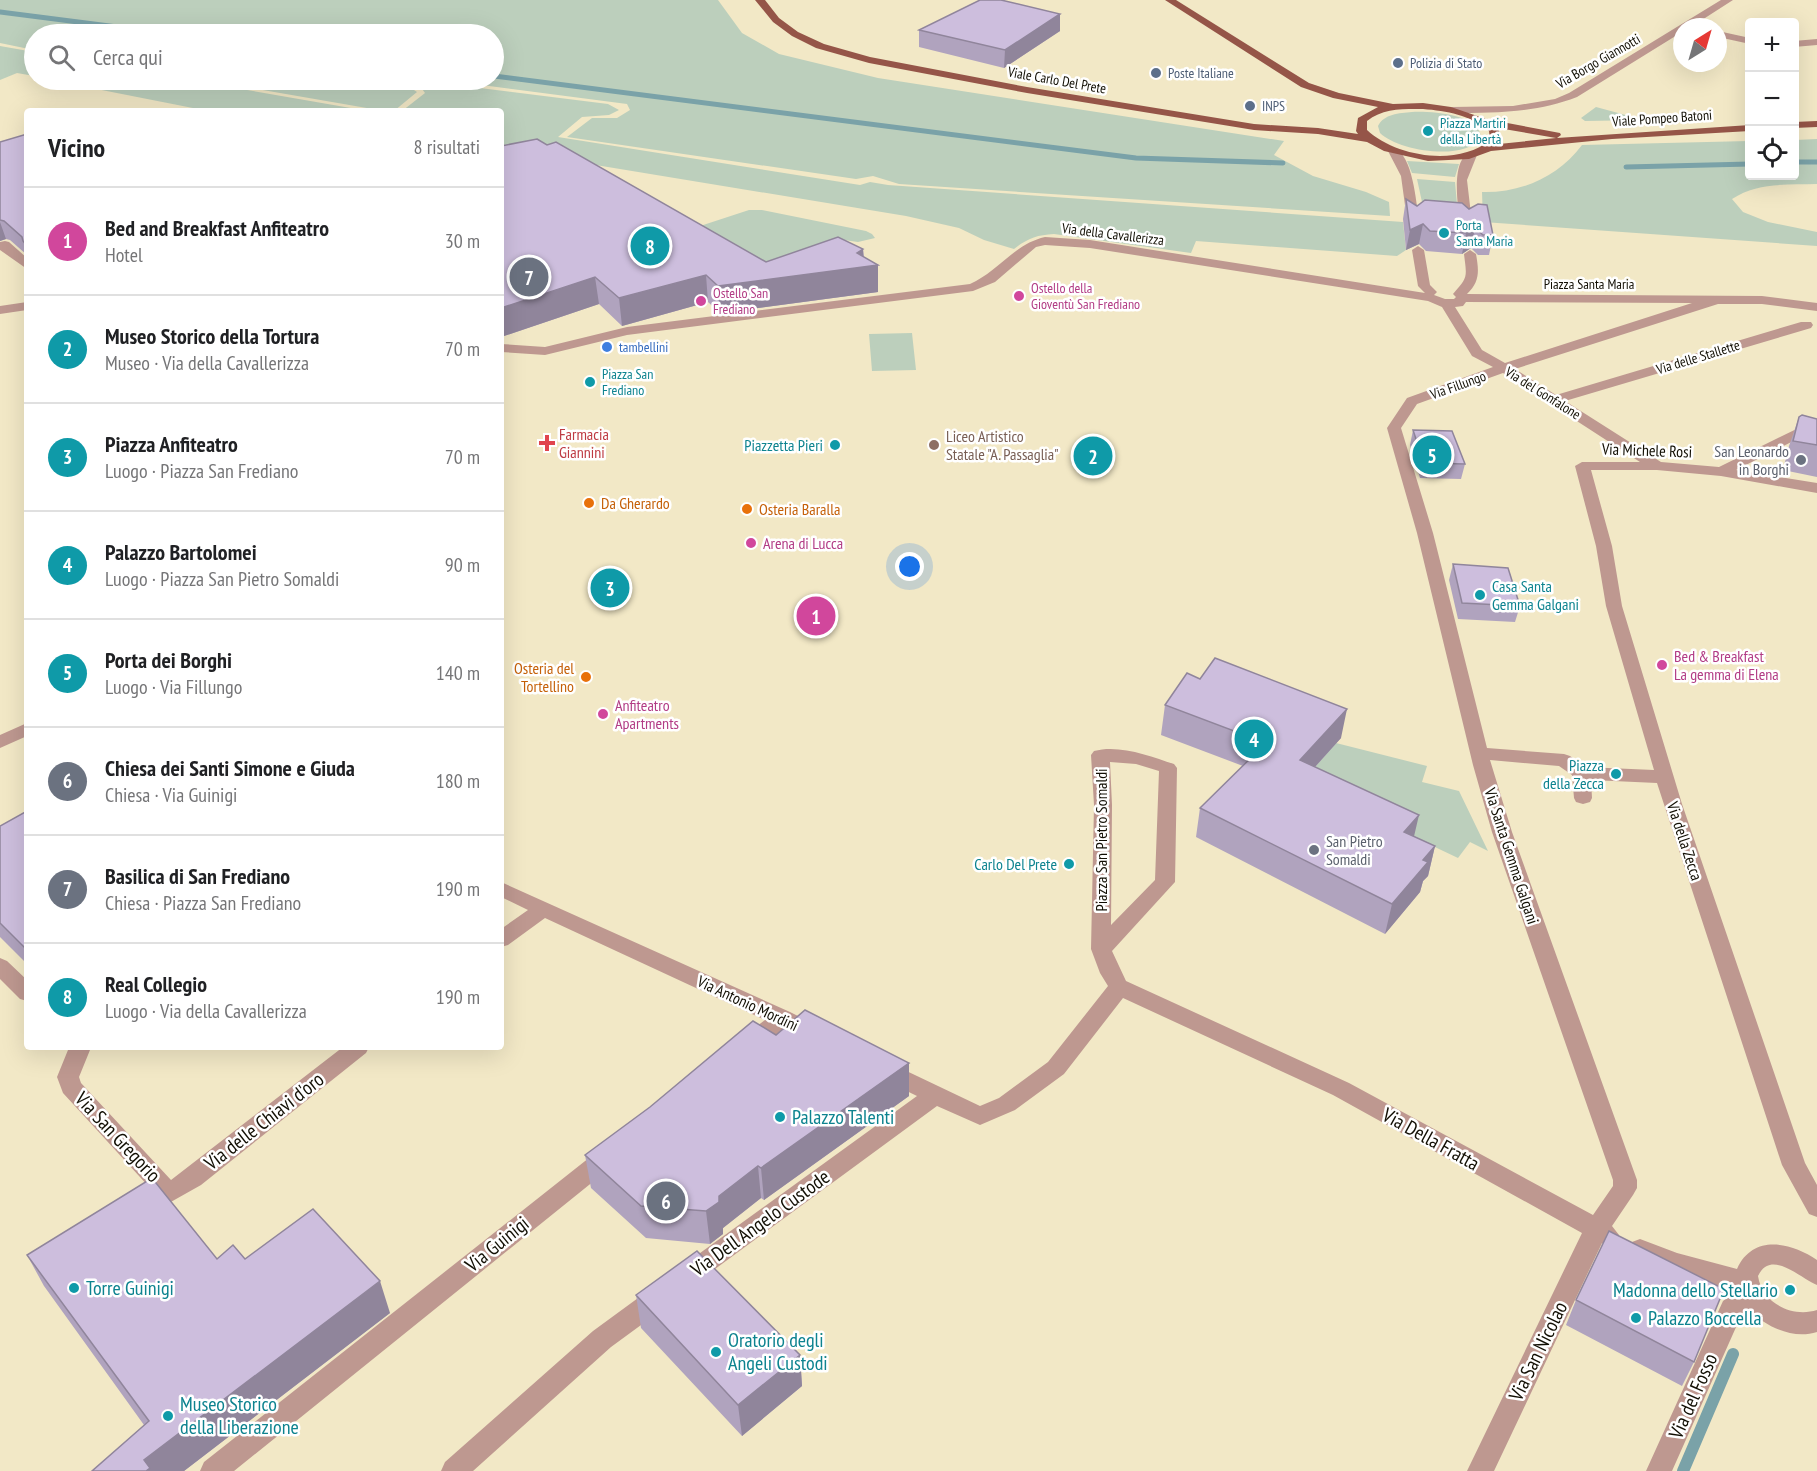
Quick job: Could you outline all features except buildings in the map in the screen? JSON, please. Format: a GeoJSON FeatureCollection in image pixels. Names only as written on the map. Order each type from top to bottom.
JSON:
{"type":"FeatureCollection","features":[{"type":"Feature","properties":{"kind":"main road","name":"Viale Carlo Del Prete"},"geometry":{"type":"LineString","coordinates":[[760,0],[776,20],[795,34],[820,46],[869,60],[1027,90],[1254,127],[1318,131],[1368,139],[1394,151]]}},
{"type":"Feature","properties":{"kind":"main road"},"geometry":{"type":"LineString","coordinates":[[1170,0],[1305,85],[1337,96],[1396,107]]}},
{"type":"Feature","properties":{"kind":"main road","name":"Viale Pompeo Batoni"},"geometry":{"type":"LineString","coordinates":[[1396,107],[1426,106],[1452,110],[1485,122],[1576,139]]}},
{"type":"Feature","properties":{"kind":"main road"},"geometry":{"type":"LineString","coordinates":[[1368,139],[1361,129],[1362,120],[1375,112],[1396,107]]}},
{"type":"Feature","properties":{"kind":"main road"},"geometry":{"type":"LineString","coordinates":[[1485,122],[1496,134],[1496,141],[1490,148]]}},
{"type":"Feature","properties":{"kind":"main road"},"geometry":{"type":"LineString","coordinates":[[1799,125],[1817,124]]}},
{"type":"Feature","properties":{"kind":"main road","name":"Viale Pompeo Batoni"},"geometry":{"type":"LineString","coordinates":[[1394,151],[1433,158],[1471,155],[1490,148],[1576,139],[1745,128]]}},
{"type":"Feature","properties":{"kind":"street","name":"Via Borgo Giannotti"},"geometry":{"type":"LineString","coordinates":[[1699,18],[1728,0]]}},
{"type":"Feature","properties":{"kind":"street","name":"Via Borgo Giannotti"},"geometry":{"type":"LineString","coordinates":[[1452,110],[1504,110],[1555,102],[1573,95],[1673,34]]}},
{"type":"Feature","properties":{"kind":"street"},"geometry":{"type":"LineString","coordinates":[[1727,36],[1745,40]]}},
{"type":"Feature","properties":{"kind":"street"},"geometry":{"type":"LineString","coordinates":[[1799,44],[1817,42]]}},
{"type":"Feature","properties":{"kind":"street"},"geometry":{"type":"LineString","coordinates":[[1394,151],[1407,176],[1413,220]]}},
{"type":"Feature","properties":{"kind":"street"},"geometry":{"type":"LineString","coordinates":[[1466,224],[1461,180],[1471,155]]}},
{"type":"Feature","properties":{"kind":"street","name":"Via della Cavallerizza"},"geometry":{"type":"LineString","coordinates":[[504,348],[545,351],[627,331],[973,287],[991,279],[1032,244],[1045,241],[1090,244],[1431,295]]}},
{"type":"Feature","properties":{"kind":"street"},"geometry":{"type":"LineString","coordinates":[[0,246],[5,245],[24,262]]}},
{"type":"Feature","properties":{"kind":"street"},"geometry":{"type":"LineString","coordinates":[[1418,250],[1424,285],[1431,295],[1447,304],[1458,303],[1470,287],[1473,279],[1470,254]]}},
{"type":"Feature","properties":{"kind":"street","name":"Piazza Santa Maria"},"geometry":{"type":"LineString","coordinates":[[1431,295],[1445,290],[1461,296],[1776,301],[1817,307]]}},
{"type":"Feature","properties":{"kind":"street","name":"Piazza Santa Maria"},"geometry":{"type":"LineString","coordinates":[[1504,368],[1716,300]]}},
{"type":"Feature","properties":{"kind":"street","name":"Via delle Stallette"},"geometry":{"type":"LineString","coordinates":[[1776,301],[1812,327]]}},
{"type":"Feature","properties":{"kind":"street","name":"Via del Gonfalone"},"geometry":{"type":"LineString","coordinates":[[1447,304],[1477,353],[1657,466]]}},
{"type":"Feature","properties":{"kind":"street"},"geometry":{"type":"LineString","coordinates":[[0,310],[24,306]]}},
{"type":"Feature","properties":{"kind":"street","name":"Via delle Stallette"},"geometry":{"type":"LineString","coordinates":[[1554,400],[1812,327]]}},
{"type":"Feature","properties":{"kind":"street","name":"Via Fillungo"},"geometry":{"type":"LineString","coordinates":[[1404,468],[1394,429],[1412,401],[1504,368]]}},
{"type":"Feature","properties":{"kind":"street"},"geometry":{"type":"LineString","coordinates":[[1721,472],[1817,423]]}},
{"type":"Feature","properties":{"kind":"street","name":"Via Michele Rosi"},"geometry":{"type":"LineString","coordinates":[[1582,465],[1657,466],[1721,472],[1817,488]]}},
{"type":"Feature","properties":{"kind":"street","name":"Via della Zecca"},"geometry":{"type":"LineString","coordinates":[[1582,465],[1604,546],[1614,606],[1665,777],[1794,1165],[1817,1207]]}},
{"type":"Feature","properties":{"kind":"street","name":"Via Santa Gemma Galgani"},"geometry":{"type":"LineString","coordinates":[[1404,468],[1425,533],[1502,832],[1625,1180],[1625,1188],[1596,1230]]}},
{"type":"Feature","properties":{"kind":"street"},"geometry":{"type":"LineString","coordinates":[[0,742],[24,730]]}},
{"type":"Feature","properties":{"kind":"street"},"geometry":{"type":"LineString","coordinates":[[1480,753],[1564,760],[1581,773],[1665,777]]}},
{"type":"Feature","properties":{"kind":"street","name":"Piazza San Pietro Somaldi"},"geometry":{"type":"LineString","coordinates":[[1101,949],[1164,882],[1168,768],[1138,758],[1100,755],[1103,805],[1101,949],[1110,973],[1119,987]]}},
{"type":"Feature","properties":{"kind":"street"},"geometry":{"type":"LineString","coordinates":[[1581,773],[1583,798]]}},
{"type":"Feature","properties":{"kind":"street","name":"Via Antonio Mordini"},"geometry":{"type":"LineString","coordinates":[[504,891],[812,1033]]}},
{"type":"Feature","properties":{"kind":"street"},"geometry":{"type":"LineString","coordinates":[[504,938],[543,909]]}},
{"type":"Feature","properties":{"kind":"street"},"geometry":{"type":"LineString","coordinates":[[0,966],[24,990]]}},
{"type":"Feature","properties":{"kind":"street"},"geometry":{"type":"LineString","coordinates":[[873,1065],[980,1116],[1007,1104],[1056,1068],[1119,987]]}},
{"type":"Feature","properties":{"kind":"street","name":"Via Della Fratta"},"geometry":{"type":"LineString","coordinates":[[1119,987],[1341,1089],[1596,1230],[1674,1263],[1748,1288]]}},
{"type":"Feature","properties":{"kind":"street"},"geometry":{"type":"LineString","coordinates":[[727,1062],[782,1018]]}},
{"type":"Feature","properties":{"kind":"street","name":"Via San Gregorio"},"geometry":{"type":"LineString","coordinates":[[79,1050],[68,1077],[71,1087],[169,1193]]}},
{"type":"Feature","properties":{"kind":"street","name":"Via delle Chiavi d'oro"},"geometry":{"type":"LineString","coordinates":[[169,1193],[193,1178],[354,1050]]}},
{"type":"Feature","properties":{"kind":"street","name":"Via Dell Angelo Custode"},"geometry":{"type":"LineString","coordinates":[[453,1471],[602,1338],[934,1096]]}},
{"type":"Feature","properties":{"kind":"street","name":"Via Guinigi"},"geometry":{"type":"LineString","coordinates":[[213,1471],[625,1143]]}},
{"type":"Feature","properties":{"kind":"street","name":"Via San Nicolao"},"geometry":{"type":"LineString","coordinates":[[1480,1471],[1596,1230]]}},
{"type":"Feature","properties":{"kind":"street","name":"Via del Fosso"},"geometry":{"type":"LineString","coordinates":[[1659,1471],[1732,1309],[1748,1288],[1746,1272],[1750,1263],[1770,1254],[1814,1264]]}},
{"type":"Feature","properties":{"kind":"street"},"geometry":{"type":"LineString","coordinates":[[1748,1288],[1771,1314],[1785,1321],[1799,1324],[1817,1321]]}},
{"type":"Feature","properties":{"kind":"green space"},"geometry":{"type":"Polygon","coordinates":[[[0,0],[718,0],[742,33],[779,54],[878,78],[1284,141],[1274,155],[1313,176],[1366,192],[1389,202],[1390,216],[899,184],[873,176],[856,179],[567,137],[592,118],[617,118],[630,110],[627,104],[504,88],[504,24],[24,24],[24,48],[0,43],[0,0]]]}},
{"type":"Feature","properties":{"kind":"green space"},"geometry":{"type":"Polygon","coordinates":[[[0,46],[24,50],[24,74],[17,73],[0,80],[0,46]]]}},
{"type":"Feature","properties":{"kind":"green space"},"geometry":{"type":"Polygon","coordinates":[[[102,90],[247,90],[351,108],[193,108],[102,90]]]}},
{"type":"Feature","properties":{"kind":"green space"},"geometry":{"type":"Polygon","coordinates":[[[263,90],[414,90],[417,92],[398,108],[367,108],[263,90]]]}},
{"type":"Feature","properties":{"kind":"green space"},"geometry":{"type":"Polygon","coordinates":[[[423,90],[496,90],[608,104],[619,110],[609,115],[582,117],[558,137],[860,185],[870,182],[1403,222],[1406,250],[1397,256],[1196,241],[1191,253],[1054,234],[1033,238],[1014,249],[984,240],[959,228],[906,216],[529,154],[504,161],[504,108],[406,108],[425,93],[423,90]]]}},
{"type":"Feature","properties":{"kind":"green space"},"geometry":{"type":"Polygon","coordinates":[[[1596,107],[1644,120],[1585,121],[1581,118],[1596,107]]]}},
{"type":"Feature","properties":{"kind":"green space"},"geometry":{"type":"Polygon","coordinates":[[[1412,112],[1441,113],[1463,119],[1478,129],[1481,137],[1473,145],[1461,149],[1432,151],[1401,145],[1380,133],[1378,126],[1384,119],[1412,112]]]}},
{"type":"Feature","properties":{"kind":"green space"},"geometry":{"type":"Polygon","coordinates":[[[1817,139],[1817,184],[1762,187],[1732,199],[1743,212],[1768,222],[1817,232],[1817,246],[1483,222],[1482,192],[1511,190],[1538,181],[1562,166],[1582,145],[1745,141],[1745,180],[1799,180],[1799,140],[1817,139]]]}},
{"type":"Feature","properties":{"kind":"green space"},"geometry":{"type":"Polygon","coordinates":[[[1407,161],[1459,164],[1455,177],[1412,173],[1407,161]]]}},
{"type":"Feature","properties":{"kind":"green space"},"geometry":{"type":"Polygon","coordinates":[[[1417,179],[1455,182],[1457,204],[1422,202],[1417,179]]]}},
{"type":"Feature","properties":{"kind":"green space"},"geometry":{"type":"Polygon","coordinates":[[[749,210],[762,210],[866,231],[875,238],[858,242],[837,239],[768,273],[691,229],[749,210]]]}},
{"type":"Feature","properties":{"kind":"green space"},"geometry":{"type":"Polygon","coordinates":[[[912,333],[916,370],[872,371],[869,334],[912,333]]]}},
{"type":"Feature","properties":{"kind":"green space"},"geometry":{"type":"Polygon","coordinates":[[[1336,743],[1427,766],[1422,782],[1459,791],[1488,851],[1470,842],[1458,858],[1418,839],[1295,789],[1336,743]]]}},
{"type":"Feature","properties":{"kind":"waterway"},"geometry":{"type":"LineString","coordinates":[[0,12],[94,24]]}},
{"type":"Feature","properties":{"kind":"waterway"},"geometry":{"type":"LineString","coordinates":[[504,77],[1136,158],[1283,163]]}},
{"type":"Feature","properties":{"kind":"waterway"},"geometry":{"type":"LineString","coordinates":[[1799,162],[1817,162]]}},
{"type":"Feature","properties":{"kind":"waterway"},"geometry":{"type":"LineString","coordinates":[[1626,167],[1745,164]]}},
{"type":"Feature","properties":{"kind":"waterway"},"geometry":{"type":"LineString","coordinates":[[1683,1471],[1733,1354]]}},
{"type":"Feature","properties":{"kind":"place","name":"Polizia di Stato"},"geometry":{"type":"Point","coordinates":[1398,63]}},
{"type":"Feature","properties":{"kind":"place","name":"Poste Italiane"},"geometry":{"type":"Point","coordinates":[1156,73]}},
{"type":"Feature","properties":{"kind":"place","name":"INPS"},"geometry":{"type":"Point","coordinates":[1250,106]}},
{"type":"Feature","properties":{"kind":"place","name":"Piazza Martiri della Libertà"},"geometry":{"type":"Point","coordinates":[1428,131]}},
{"type":"Feature","properties":{"kind":"place","name":"Porta Santa Maria"},"geometry":{"type":"Point","coordinates":[1444,233]}},
{"type":"Feature","properties":{"kind":"place","name":"Real Collegio"},"geometry":{"type":"Point","coordinates":[650,246]}},
{"type":"Feature","properties":{"kind":"place","name":"Basilica di San Frediano"},"geometry":{"type":"Point","coordinates":[529,277]}},
{"type":"Feature","properties":{"kind":"place","name":"Ostello della Gioventù San Frediano"},"geometry":{"type":"Point","coordinates":[1019,296]}},
{"type":"Feature","properties":{"kind":"place","name":"Ostello San Frediano"},"geometry":{"type":"Point","coordinates":[701,301]}},
{"type":"Feature","properties":{"kind":"place","name":"tambellini"},"geometry":{"type":"Point","coordinates":[607,347]}},
{"type":"Feature","properties":{"kind":"place","name":"Piazza San Frediano"},"geometry":{"type":"Point","coordinates":[590,382]}},
{"type":"Feature","properties":{"kind":"place","name":"Farmacia Giannini"},"geometry":{"type":"Point","coordinates":[547,443]}},
{"type":"Feature","properties":{"kind":"place","name":"Piazzetta Pieri"},"geometry":{"type":"Point","coordinates":[835,445]}},
{"type":"Feature","properties":{"kind":"place","name":"Liceo Artistico Statale \"A. Passaglia\""},"geometry":{"type":"Point","coordinates":[934,445]}},
{"type":"Feature","properties":{"kind":"place","name":"Porta dei Borghi"},"geometry":{"type":"Point","coordinates":[1432,455]}},
{"type":"Feature","properties":{"kind":"place","name":"Museo Storico della Tortura"},"geometry":{"type":"Point","coordinates":[1093,456]}},
{"type":"Feature","properties":{"kind":"place","name":"San Leonardo in Borghi"},"geometry":{"type":"Point","coordinates":[1801,460]}},
{"type":"Feature","properties":{"kind":"place","name":"Da Gherardo"},"geometry":{"type":"Point","coordinates":[589,503]}},
{"type":"Feature","properties":{"kind":"place","name":"Osteria Baralla"},"geometry":{"type":"Point","coordinates":[747,509]}},
{"type":"Feature","properties":{"kind":"place","name":"Arena di Lucca"},"geometry":{"type":"Point","coordinates":[751,543]}},
{"type":"Feature","properties":{"kind":"place","name":"Piazza Anfiteatro"},"geometry":{"type":"Point","coordinates":[610,588]}},
{"type":"Feature","properties":{"kind":"place","name":"Casa Santa Gemma Galgani"},"geometry":{"type":"Point","coordinates":[1480,595]}},
{"type":"Feature","properties":{"kind":"place","name":"Bed and Breakfast Anfiteatro"},"geometry":{"type":"Point","coordinates":[816,616]}},
{"type":"Feature","properties":{"kind":"place","name":"Bed & Breakfast La gemma di Elena"},"geometry":{"type":"Point","coordinates":[1662,665]}},
{"type":"Feature","properties":{"kind":"place","name":"Osteria del Tortellino"},"geometry":{"type":"Point","coordinates":[586,677]}},
{"type":"Feature","properties":{"kind":"place","name":"Anfiteatro Apartments"},"geometry":{"type":"Point","coordinates":[603,714]}},
{"type":"Feature","properties":{"kind":"place","name":"Palazzo Bartolomei"},"geometry":{"type":"Point","coordinates":[1254,739]}},
{"type":"Feature","properties":{"kind":"place","name":"Piazza della Zecca"},"geometry":{"type":"Point","coordinates":[1616,774]}},
{"type":"Feature","properties":{"kind":"place","name":"San Pietro Somaldi"},"geometry":{"type":"Point","coordinates":[1314,850]}},
{"type":"Feature","properties":{"kind":"place","name":"Carlo Del Prete"},"geometry":{"type":"Point","coordinates":[1069,864]}},
{"type":"Feature","properties":{"kind":"place","name":"Palazzo Talenti"},"geometry":{"type":"Point","coordinates":[780,1117]}},
{"type":"Feature","properties":{"kind":"place","name":"Chiesa dei Santi Simone e Giuda"},"geometry":{"type":"Point","coordinates":[666,1201]}},
{"type":"Feature","properties":{"kind":"place","name":"Torre Guinigi"},"geometry":{"type":"Point","coordinates":[74,1288]}},
{"type":"Feature","properties":{"kind":"place","name":"Madonna dello Stellario"},"geometry":{"type":"Point","coordinates":[1790,1290]}},
{"type":"Feature","properties":{"kind":"place","name":"Palazzo Boccella"},"geometry":{"type":"Point","coordinates":[1636,1318]}},
{"type":"Feature","properties":{"kind":"place","name":"Oratorio degli Angeli Custodi"},"geometry":{"type":"Point","coordinates":[716,1352]}},
{"type":"Feature","properties":{"kind":"place","name":"Museo Storico della Liberazione"},"geometry":{"type":"Point","coordinates":[168,1416]}}]}
